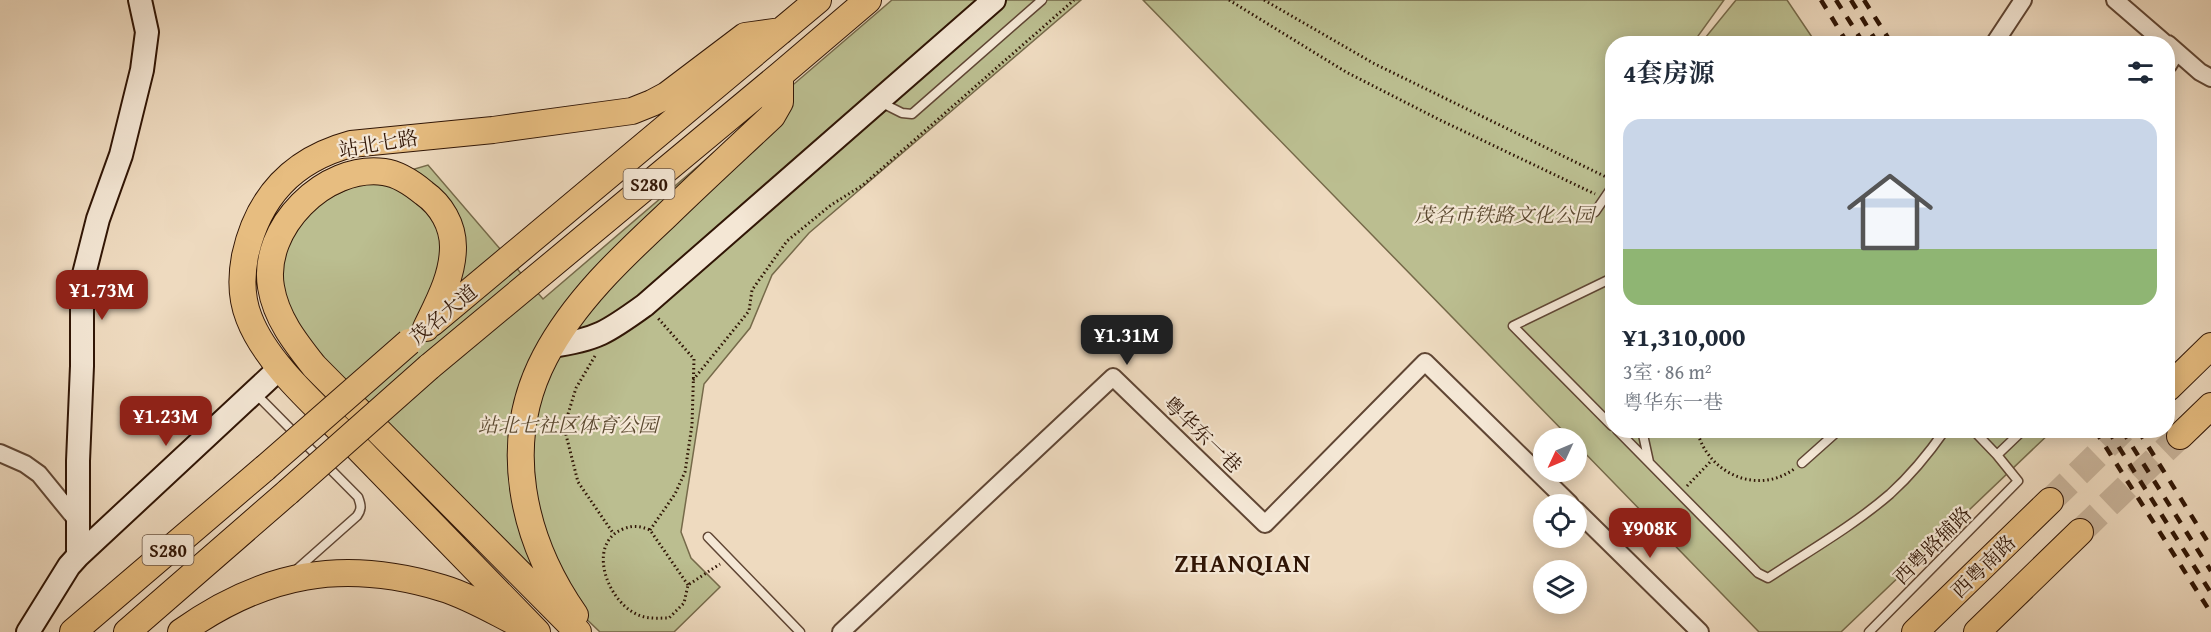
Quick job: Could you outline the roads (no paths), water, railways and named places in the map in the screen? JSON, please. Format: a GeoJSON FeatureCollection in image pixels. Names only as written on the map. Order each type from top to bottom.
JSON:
{"type":"FeatureCollection","features":[{"type":"Feature","properties":{"kind":"main road","name":"茂名大道"},"geometry":{"type":"LineString","coordinates":[[73,632],[418,335],[818,0]]}},
{"type":"Feature","properties":{"kind":"main road","name":"茂名大道"},"geometry":{"type":"LineString","coordinates":[[127,632],[429,367],[868,0]]}},
{"type":"Feature","properties":{"kind":"main road","name":"站北七路"},"geometry":{"type":"LineString","coordinates":[[536,632],[281,367],[259,338],[249,318],[241,286],[242,272],[255,220],[266,200],[281,183],[314,157],[332,149],[351,144],[493,130],[632,111],[667,95],[745,36],[781,31]]}},
{"type":"Feature","properties":{"kind":"main road"},"geometry":{"type":"LineString","coordinates":[[587,632],[565,600],[538,548],[524,498],[520,466],[522,430],[532,392],[544,360],[570,315],[628,251],[772,116],[780,102],[780,75]]}},
{"type":"Feature","properties":{"kind":"main road","name":"站北七路"},"geometry":{"type":"LineString","coordinates":[[418,335],[447,279],[453,259],[451,231],[446,218],[434,201],[408,181],[395,175],[370,171],[332,183],[310,196],[292,214],[276,242],[270,273],[275,303],[287,331],[314,366],[578,632]]}},
{"type":"Feature","properties":{"kind":"main road"},"geometry":{"type":"LineString","coordinates":[[2175,381],[2211,346]]}},
{"type":"Feature","properties":{"kind":"main road"},"geometry":{"type":"LineString","coordinates":[[2180,436],[2211,406]]}},
{"type":"Feature","properties":{"kind":"main road","name":"西粤南路"},"geometry":{"type":"LineString","coordinates":[[1915,632],[2050,501]]}},
{"type":"Feature","properties":{"kind":"main road"},"geometry":{"type":"LineString","coordinates":[[1977,632],[2080,532]]}},
{"type":"Feature","properties":{"kind":"main road"},"geometry":{"type":"LineString","coordinates":[[181,632],[229,602],[286,579],[359,572],[443,588],[536,632]]}},
{"type":"Feature","properties":{"kind":"street"},"geometry":{"type":"LineString","coordinates":[[78,556],[82,282],[98,219],[122,155],[142,70],[147,32],[140,0]]}},
{"type":"Feature","properties":{"kind":"street"},"geometry":{"type":"LineString","coordinates":[[551,346],[588,340],[604,334],[645,305],[994,0]]}},
{"type":"Feature","properties":{"kind":"street"},"geometry":{"type":"LineString","coordinates":[[1999,36],[2023,0]]}},
{"type":"Feature","properties":{"kind":"street"},"geometry":{"type":"LineString","coordinates":[[2115,0],[2153,36]]}},
{"type":"Feature","properties":{"kind":"street"},"geometry":{"type":"LineString","coordinates":[[2175,55],[2211,78]]}},
{"type":"Feature","properties":{"kind":"street","name":"粤华东一巷"},"geometry":{"type":"LineString","coordinates":[[840,632],[1113,377],[1265,524],[1425,362],[1560,494]]}},
{"type":"Feature","properties":{"kind":"street"},"geometry":{"type":"LineString","coordinates":[[28,632],[69,566],[78,556],[281,367]]}},
{"type":"Feature","properties":{"kind":"street"},"geometry":{"type":"LineString","coordinates":[[0,453],[25,464],[39,474],[79,523]]}},
{"type":"Feature","properties":{"kind":"street"},"geometry":{"type":"LineString","coordinates":[[1587,521],[1700,632]]}},
{"type":"Feature","properties":{"kind":"lane"},"geometry":{"type":"LineString","coordinates":[[877,101],[902,113],[912,114],[1042,0]]}},
{"type":"Feature","properties":{"kind":"lane"},"geometry":{"type":"LineString","coordinates":[[1595,212],[1605,197]]}},
{"type":"Feature","properties":{"kind":"lane"},"geometry":{"type":"LineString","coordinates":[[1605,281],[1513,326],[1605,419]]}},
{"type":"Feature","properties":{"kind":"lane"},"geometry":{"type":"LineString","coordinates":[[254,393],[358,497],[361,507],[351,521],[286,579]]}},
{"type":"Feature","properties":{"kind":"lane"},"geometry":{"type":"LineString","coordinates":[[1625,438],[1758,573],[1768,578],[1845,527],[1891,493],[1939,438]]}},
{"type":"Feature","properties":{"kind":"lane"},"geometry":{"type":"LineString","coordinates":[[1644,438],[1649,462]]}},
{"type":"Feature","properties":{"kind":"lane"},"geometry":{"type":"LineString","coordinates":[[1802,463],[1830,438]]}},
{"type":"Feature","properties":{"kind":"lane"},"geometry":{"type":"LineString","coordinates":[[1980,438],[1997,455],[2015,438]]}},
{"type":"Feature","properties":{"kind":"lane","name":"西粤路辅路"},"geometry":{"type":"LineString","coordinates":[[1869,632],[2018,481],[1997,455]]}},
{"type":"Feature","properties":{"kind":"lane"},"geometry":{"type":"LineString","coordinates":[[708,537],[800,632]]}},
{"type":"Feature","properties":{"kind":"tunnel"},"geometry":{"type":"LineString","coordinates":[[2080,532],[2180,436]]}},
{"type":"Feature","properties":{"kind":"tunnel"},"geometry":{"type":"LineString","coordinates":[[2050,501],[2115,438]]}},
{"type":"Feature","properties":{"kind":"railway"},"geometry":{"type":"LineString","coordinates":[[1821,0],[1843,36]]}},
{"type":"Feature","properties":{"kind":"railway"},"geometry":{"type":"LineString","coordinates":[[1836,0],[1859,36]]}},
{"type":"Feature","properties":{"kind":"railway"},"geometry":{"type":"LineString","coordinates":[[1851,0],[1873,36]]}},
{"type":"Feature","properties":{"kind":"railway"},"geometry":{"type":"LineString","coordinates":[[1864,0],[1887,36]]}},
{"type":"Feature","properties":{"kind":"railway"},"geometry":{"type":"LineString","coordinates":[[2100,438],[2211,613]]}},
{"type":"Feature","properties":{"kind":"railway"},"geometry":{"type":"LineString","coordinates":[[2113,438],[2211,593]]}},
{"type":"Feature","properties":{"kind":"railway"},"geometry":{"type":"LineString","coordinates":[[2127,438],[2211,571]]}},
{"type":"Feature","properties":{"kind":"railway"},"geometry":{"type":"LineString","coordinates":[[2143,438],[2211,547]]}},
{"type":"Feature","properties":{"kind":"district","name":"ZHANQIAN"},"geometry":{"type":"Point","coordinates":[1243,562]}},
{"type":"Feature","properties":{"kind":"park label","name":"茂名市铁路文化公园"},"geometry":{"type":"Point","coordinates":[1504,214]}},
{"type":"Feature","properties":{"kind":"park label","name":"站北七社区体育公园"},"geometry":{"type":"Point","coordinates":[568,424]}}]}
